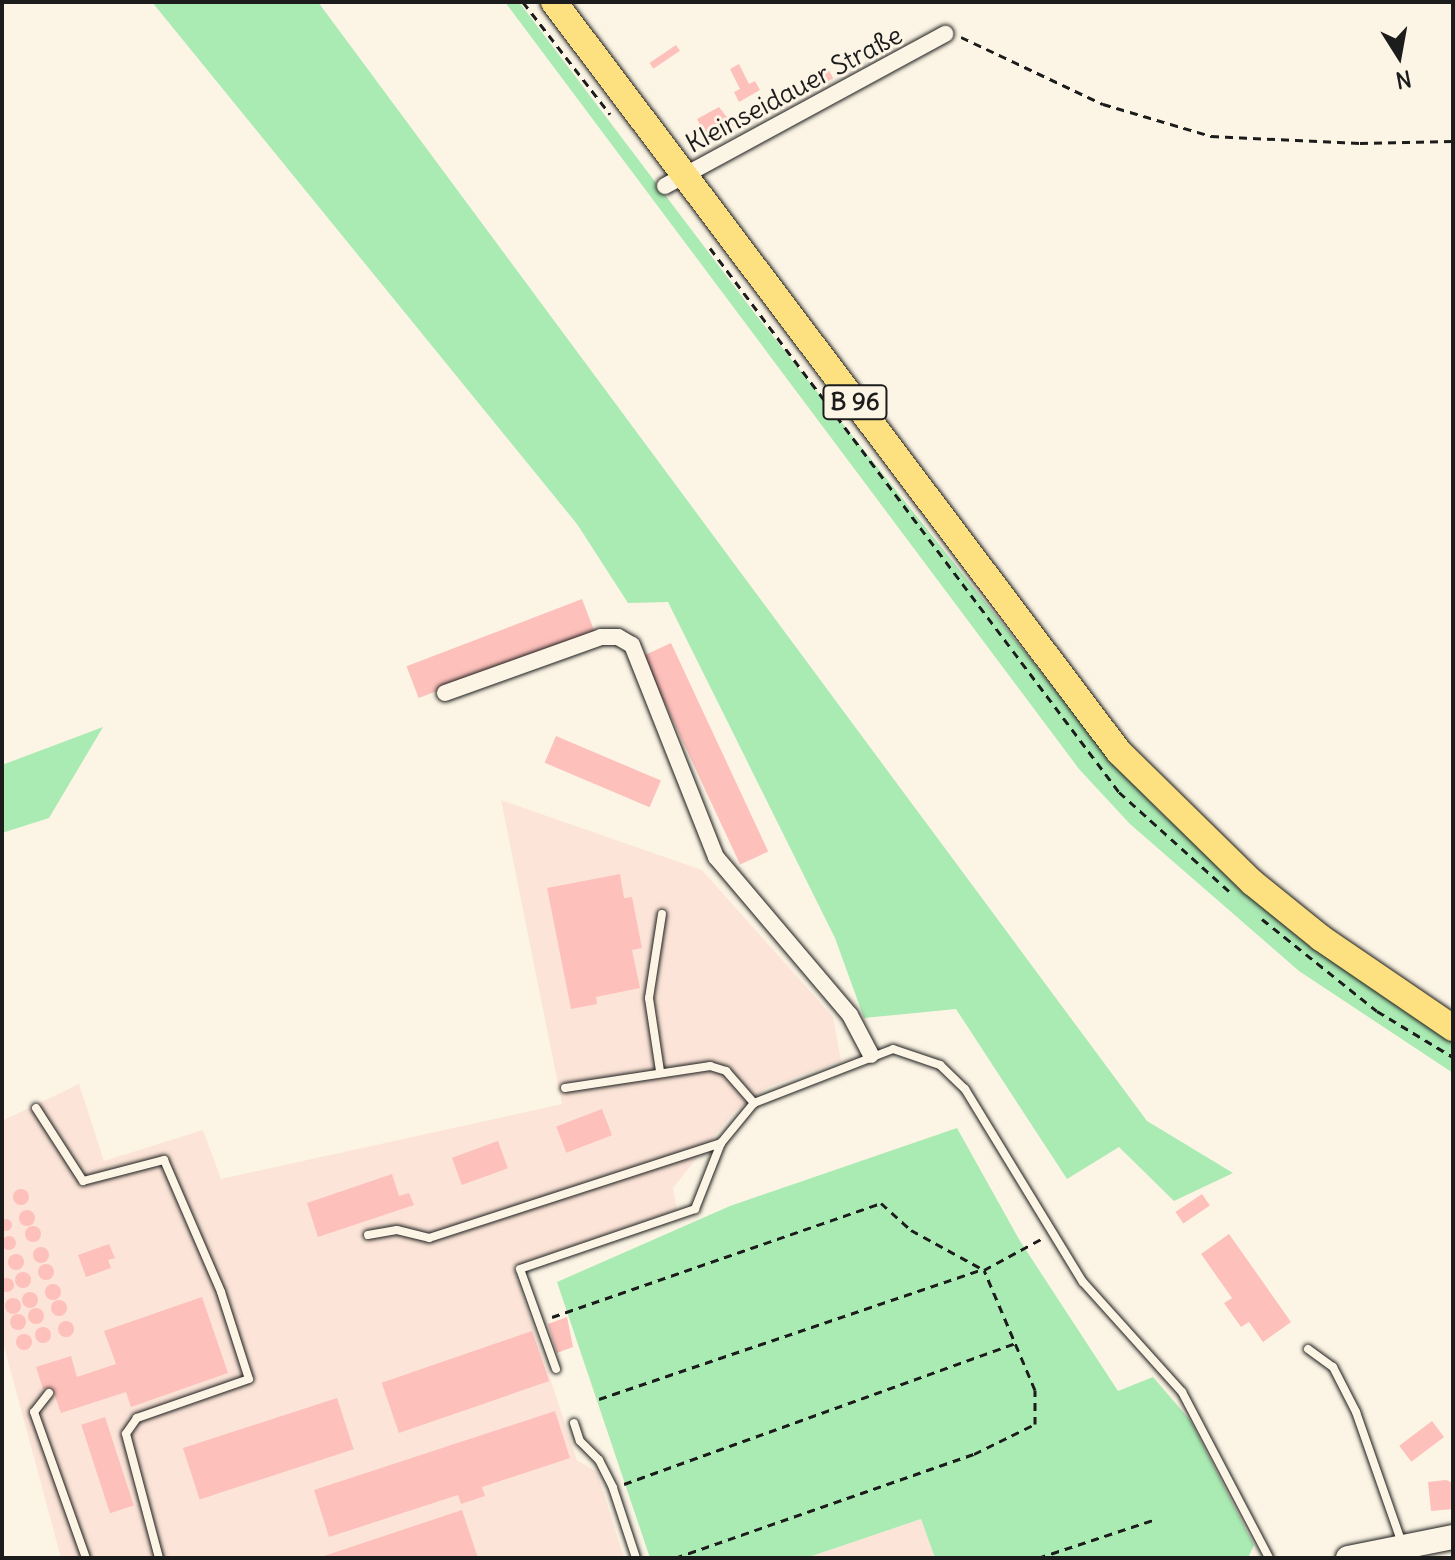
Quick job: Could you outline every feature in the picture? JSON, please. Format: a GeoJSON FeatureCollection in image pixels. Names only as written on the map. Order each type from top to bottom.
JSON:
{"type":"FeatureCollection","features":[{"type":"Feature","properties":{"kind":"main road","name":"B 96"},"geometry":{"type":"LineString","coordinates":[[554,2],[676,180],[1119,752],[1253,883],[1321,938],[1453,1028]]}},
{"type":"Feature","properties":{"kind":"main road"},"geometry":{"type":"LineString","coordinates":[[1348,1558],[1402,1543],[1453,1537]]}},
{"type":"Feature","properties":{"kind":"street","name":"Kleinseidauer Straße"},"geometry":{"type":"LineString","coordinates":[[676,180],[945,34]]}},
{"type":"Feature","properties":{"kind":"street"},"geometry":{"type":"LineString","coordinates":[[445,693],[601,637],[618,637],[632,645],[716,857],[850,1015],[871,1055]]}},
{"type":"Feature","properties":{"kind":"lane"},"geometry":{"type":"LineString","coordinates":[[660,1071],[649,998],[662,914]]}},
{"type":"Feature","properties":{"kind":"lane"},"geometry":{"type":"LineString","coordinates":[[556,1369],[520,1269],[695,1209],[721,1143],[754,1103],[893,1049],[940,1065],[965,1089],[1083,1282],[1182,1392],[1269,1558]]}},
{"type":"Feature","properties":{"kind":"lane"},"geometry":{"type":"LineString","coordinates":[[565,1088],[660,1071],[710,1066],[726,1071],[754,1103]]}},
{"type":"Feature","properties":{"kind":"lane"},"geometry":{"type":"LineString","coordinates":[[36,1108],[83,1181],[164,1160],[221,1292],[249,1379],[137,1418],[126,1434],[159,1558]]}},
{"type":"Feature","properties":{"kind":"lane"},"geometry":{"type":"LineString","coordinates":[[368,1235],[397,1230],[429,1238],[721,1143]]}},
{"type":"Feature","properties":{"kind":"lane"},"geometry":{"type":"LineString","coordinates":[[1308,1349],[1333,1367],[1356,1412],[1402,1543]]}},
{"type":"Feature","properties":{"kind":"lane"},"geometry":{"type":"LineString","coordinates":[[49,1393],[34,1412],[86,1558]]}},
{"type":"Feature","properties":{"kind":"lane"},"geometry":{"type":"LineString","coordinates":[[574,1423],[580,1441],[599,1460],[613,1488],[636,1558]]}},
{"type":"Feature","properties":{"kind":"path"},"geometry":{"type":"LineString","coordinates":[[945,34],[982,45],[1103,104],[1211,136],[1360,143],[1453,141]]}},
{"type":"Feature","properties":{"kind":"path"},"geometry":{"type":"LineString","coordinates":[[539,1322],[881,1203],[911,1230],[984,1270],[1015,1343],[1036,1405],[1035,1424],[1024,1433],[675,1558]]}},
{"type":"Feature","properties":{"kind":"path"},"geometry":{"type":"LineString","coordinates":[[599,1399],[925,1285],[984,1270],[1051,1233]]}},
{"type":"Feature","properties":{"kind":"path"},"geometry":{"type":"LineString","coordinates":[[623,1484],[1015,1343]]}},
{"type":"Feature","properties":{"kind":"path"},"geometry":{"type":"LineString","coordinates":[[1038,1558],[1156,1519]]}},
{"type":"Feature","properties":{"kind":"shaded area"},"geometry":{"type":"Polygon","coordinates":[[[501,800],[702,870],[833,1017],[841,1061],[768,1087],[734,1112],[673,1188],[677,1210],[513,1266],[577,1460],[597,1472],[624,1558],[61,1558],[2,1339],[2,1121],[79,1084],[104,1161],[203,1130],[221,1179],[562,1104],[501,800]]]}},
{"type":"Feature","properties":{"kind":"shaded area"},"geometry":{"type":"Polygon","coordinates":[[[921,1519],[935,1558],[806,1558],[921,1519]]]}},
{"type":"Feature","properties":{"kind":"green space"},"geometry":{"type":"Polygon","coordinates":[[[152,2],[318,2],[1147,1121],[1233,1173],[1174,1201],[1119,1147],[1067,1179],[956,1009],[864,1018],[835,938],[668,602],[628,603],[577,524],[152,2]]]}},
{"type":"Feature","properties":{"kind":"green space"},"geometry":{"type":"Polygon","coordinates":[[[505,2],[519,2],[756,315],[1104,751],[1157,809],[1230,875],[1453,1037],[1453,1073],[1299,971],[1130,824],[1079,769],[505,2]]]}},
{"type":"Feature","properties":{"kind":"green space"},"geometry":{"type":"Polygon","coordinates":[[[103,727],[49,818],[2,833],[2,765],[103,727]]]}},
{"type":"Feature","properties":{"kind":"green space"},"geometry":{"type":"Polygon","coordinates":[[[957,1128],[1020,1241],[1118,1391],[1153,1377],[1190,1420],[1254,1545],[1248,1558],[935,1558],[921,1519],[806,1558],[650,1558],[557,1282],[730,1206],[957,1128]]]}},
{"type":"Feature","properties":{"kind":"building"},"geometry":{"type":"Polygon","coordinates":[[[676,45],[680,51],[653,69],[649,63],[676,45]]]}},
{"type":"Feature","properties":{"kind":"building"},"geometry":{"type":"Polygon","coordinates":[[[739,64],[749,84],[755,81],[760,90],[739,102],[734,92],[740,89],[730,69],[739,64]]]}},
{"type":"Feature","properties":{"kind":"building"},"geometry":{"type":"Polygon","coordinates":[[[827,67],[833,78],[807,93],[801,82],[827,67]]]}},
{"type":"Feature","properties":{"kind":"building"},"geometry":{"type":"Polygon","coordinates":[[[719,107],[734,126],[708,139],[697,119],[719,107]]]}},
{"type":"Feature","properties":{"kind":"building"},"geometry":{"type":"Polygon","coordinates":[[[582,599],[594,631],[419,698],[406,666],[582,599]]]}},
{"type":"Feature","properties":{"kind":"building"},"geometry":{"type":"Polygon","coordinates":[[[671,643],[768,851],[740,865],[643,656],[671,643]]]}},
{"type":"Feature","properties":{"kind":"building"},"geometry":{"type":"Polygon","coordinates":[[[556,736],[661,781],[650,807],[545,763],[556,736]]]}},
{"type":"Feature","properties":{"kind":"building"},"geometry":{"type":"Polygon","coordinates":[[[620,874],[624,898],[632,897],[642,948],[632,950],[640,988],[596,997],[597,1004],[571,1009],[547,888],[620,874]]]}},
{"type":"Feature","properties":{"kind":"building"},"geometry":{"type":"Polygon","coordinates":[[[602,1109],[612,1135],[566,1153],[556,1127],[602,1109]]]}},
{"type":"Feature","properties":{"kind":"building"},"geometry":{"type":"Polygon","coordinates":[[[498,1141],[508,1168],[462,1185],[452,1158],[498,1141]]]}},
{"type":"Feature","properties":{"kind":"building"},"geometry":{"type":"Polygon","coordinates":[[[392,1174],[399,1196],[409,1193],[414,1205],[318,1237],[307,1203],[392,1174]]]}},
{"type":"Feature","properties":{"kind":"building"},"geometry":{"type":"Polygon","coordinates":[[[21,1189],[29,1197],[21,1205],[13,1197],[21,1189]]]}},
{"type":"Feature","properties":{"kind":"building"},"geometry":{"type":"Polygon","coordinates":[[[1202,1194],[1210,1206],[1183,1224],[1175,1212],[1202,1194]]]}},
{"type":"Feature","properties":{"kind":"building"},"geometry":{"type":"Polygon","coordinates":[[[27,1210],[35,1218],[27,1226],[19,1218],[27,1210]]]}},
{"type":"Feature","properties":{"kind":"building"},"geometry":{"type":"Polygon","coordinates":[[[6,1219],[12,1225],[6,1231],[0,1225],[6,1219]]]}},
{"type":"Feature","properties":{"kind":"building"},"geometry":{"type":"Polygon","coordinates":[[[33,1226],[41,1234],[33,1242],[25,1234],[33,1226]]]}},
{"type":"Feature","properties":{"kind":"building"},"geometry":{"type":"Polygon","coordinates":[[[1229,1234],[1291,1322],[1263,1342],[1249,1322],[1241,1327],[1224,1303],[1232,1298],[1201,1254],[1229,1234]]]}},
{"type":"Feature","properties":{"kind":"building"},"geometry":{"type":"Polygon","coordinates":[[[9,1236],[16,1243],[9,1250],[2,1243],[9,1236]]]}},
{"type":"Feature","properties":{"kind":"building"},"geometry":{"type":"Polygon","coordinates":[[[109,1244],[115,1258],[108,1260],[111,1268],[86,1277],[78,1255],[109,1244]]]}},
{"type":"Feature","properties":{"kind":"building"},"geometry":{"type":"Polygon","coordinates":[[[41,1247],[49,1255],[41,1263],[33,1255],[41,1247]]]}},
{"type":"Feature","properties":{"kind":"building"},"geometry":{"type":"Polygon","coordinates":[[[16,1254],[24,1262],[16,1270],[8,1262],[16,1254]]]}},
{"type":"Feature","properties":{"kind":"building"},"geometry":{"type":"Polygon","coordinates":[[[46,1264],[54,1272],[46,1280],[38,1272],[46,1264]]]}},
{"type":"Feature","properties":{"kind":"building"},"geometry":{"type":"Polygon","coordinates":[[[23,1272],[31,1280],[23,1288],[15,1280],[23,1272]]]}},
{"type":"Feature","properties":{"kind":"building"},"geometry":{"type":"Polygon","coordinates":[[[7,1278],[14,1285],[7,1292],[0,1285],[7,1278]]]}},
{"type":"Feature","properties":{"kind":"building"},"geometry":{"type":"Polygon","coordinates":[[[53,1284],[61,1292],[53,1300],[45,1292],[53,1284]]]}},
{"type":"Feature","properties":{"kind":"building"},"geometry":{"type":"Polygon","coordinates":[[[30,1292],[38,1300],[30,1308],[22,1300],[30,1292]]]}},
{"type":"Feature","properties":{"kind":"building"},"geometry":{"type":"Polygon","coordinates":[[[202,1297],[228,1373],[131,1407],[126,1392],[61,1413],[52,1388],[43,1389],[36,1367],[71,1356],[77,1377],[116,1364],[104,1331],[202,1297]]]}},
{"type":"Feature","properties":{"kind":"building"},"geometry":{"type":"Polygon","coordinates":[[[13,1298],[21,1306],[13,1314],[5,1306],[13,1298]]]}},
{"type":"Feature","properties":{"kind":"building"},"geometry":{"type":"Polygon","coordinates":[[[59,1300],[67,1308],[59,1316],[51,1308],[59,1300]]]}},
{"type":"Feature","properties":{"kind":"building"},"geometry":{"type":"Polygon","coordinates":[[[36,1308],[44,1316],[36,1324],[28,1316],[36,1308]]]}},
{"type":"Feature","properties":{"kind":"building"},"geometry":{"type":"Polygon","coordinates":[[[18,1314],[26,1322],[18,1330],[10,1322],[18,1314]]]}},
{"type":"Feature","properties":{"kind":"building"},"geometry":{"type":"Polygon","coordinates":[[[567,1317],[573,1347],[557,1353],[548,1324],[567,1317]]]}},
{"type":"Feature","properties":{"kind":"building"},"geometry":{"type":"Polygon","coordinates":[[[66,1321],[74,1329],[66,1337],[58,1329],[66,1321]]]}},
{"type":"Feature","properties":{"kind":"building"},"geometry":{"type":"Polygon","coordinates":[[[43,1327],[51,1335],[43,1343],[35,1335],[43,1327]]]}},
{"type":"Feature","properties":{"kind":"building"},"geometry":{"type":"Polygon","coordinates":[[[532,1331],[549,1381],[399,1433],[382,1383],[532,1331]]]}},
{"type":"Feature","properties":{"kind":"building"},"geometry":{"type":"Polygon","coordinates":[[[24,1334],[32,1342],[24,1350],[16,1342],[24,1334]]]}},
{"type":"Feature","properties":{"kind":"building"},"geometry":{"type":"Polygon","coordinates":[[[337,1398],[354,1449],[200,1499],[183,1448],[337,1398]]]}},
{"type":"Feature","properties":{"kind":"building"},"geometry":{"type":"Polygon","coordinates":[[[555,1411],[570,1458],[482,1487],[485,1496],[461,1504],[458,1495],[329,1537],[314,1490],[555,1411]]]}},
{"type":"Feature","properties":{"kind":"building"},"geometry":{"type":"Polygon","coordinates":[[[105,1417],[134,1505],[110,1513],[81,1425],[105,1417]]]}},
{"type":"Feature","properties":{"kind":"building"},"geometry":{"type":"Polygon","coordinates":[[[1432,1421],[1444,1437],[1411,1462],[1399,1446],[1432,1421]]]}},
{"type":"Feature","properties":{"kind":"building"},"geometry":{"type":"Polygon","coordinates":[[[1446,1480],[1453,1483],[1453,1509],[1431,1511],[1428,1482],[1446,1480]]]}},
{"type":"Feature","properties":{"kind":"building"},"geometry":{"type":"Polygon","coordinates":[[[462,1510],[478,1558],[321,1558],[321,1557],[462,1510]]]}}]}
